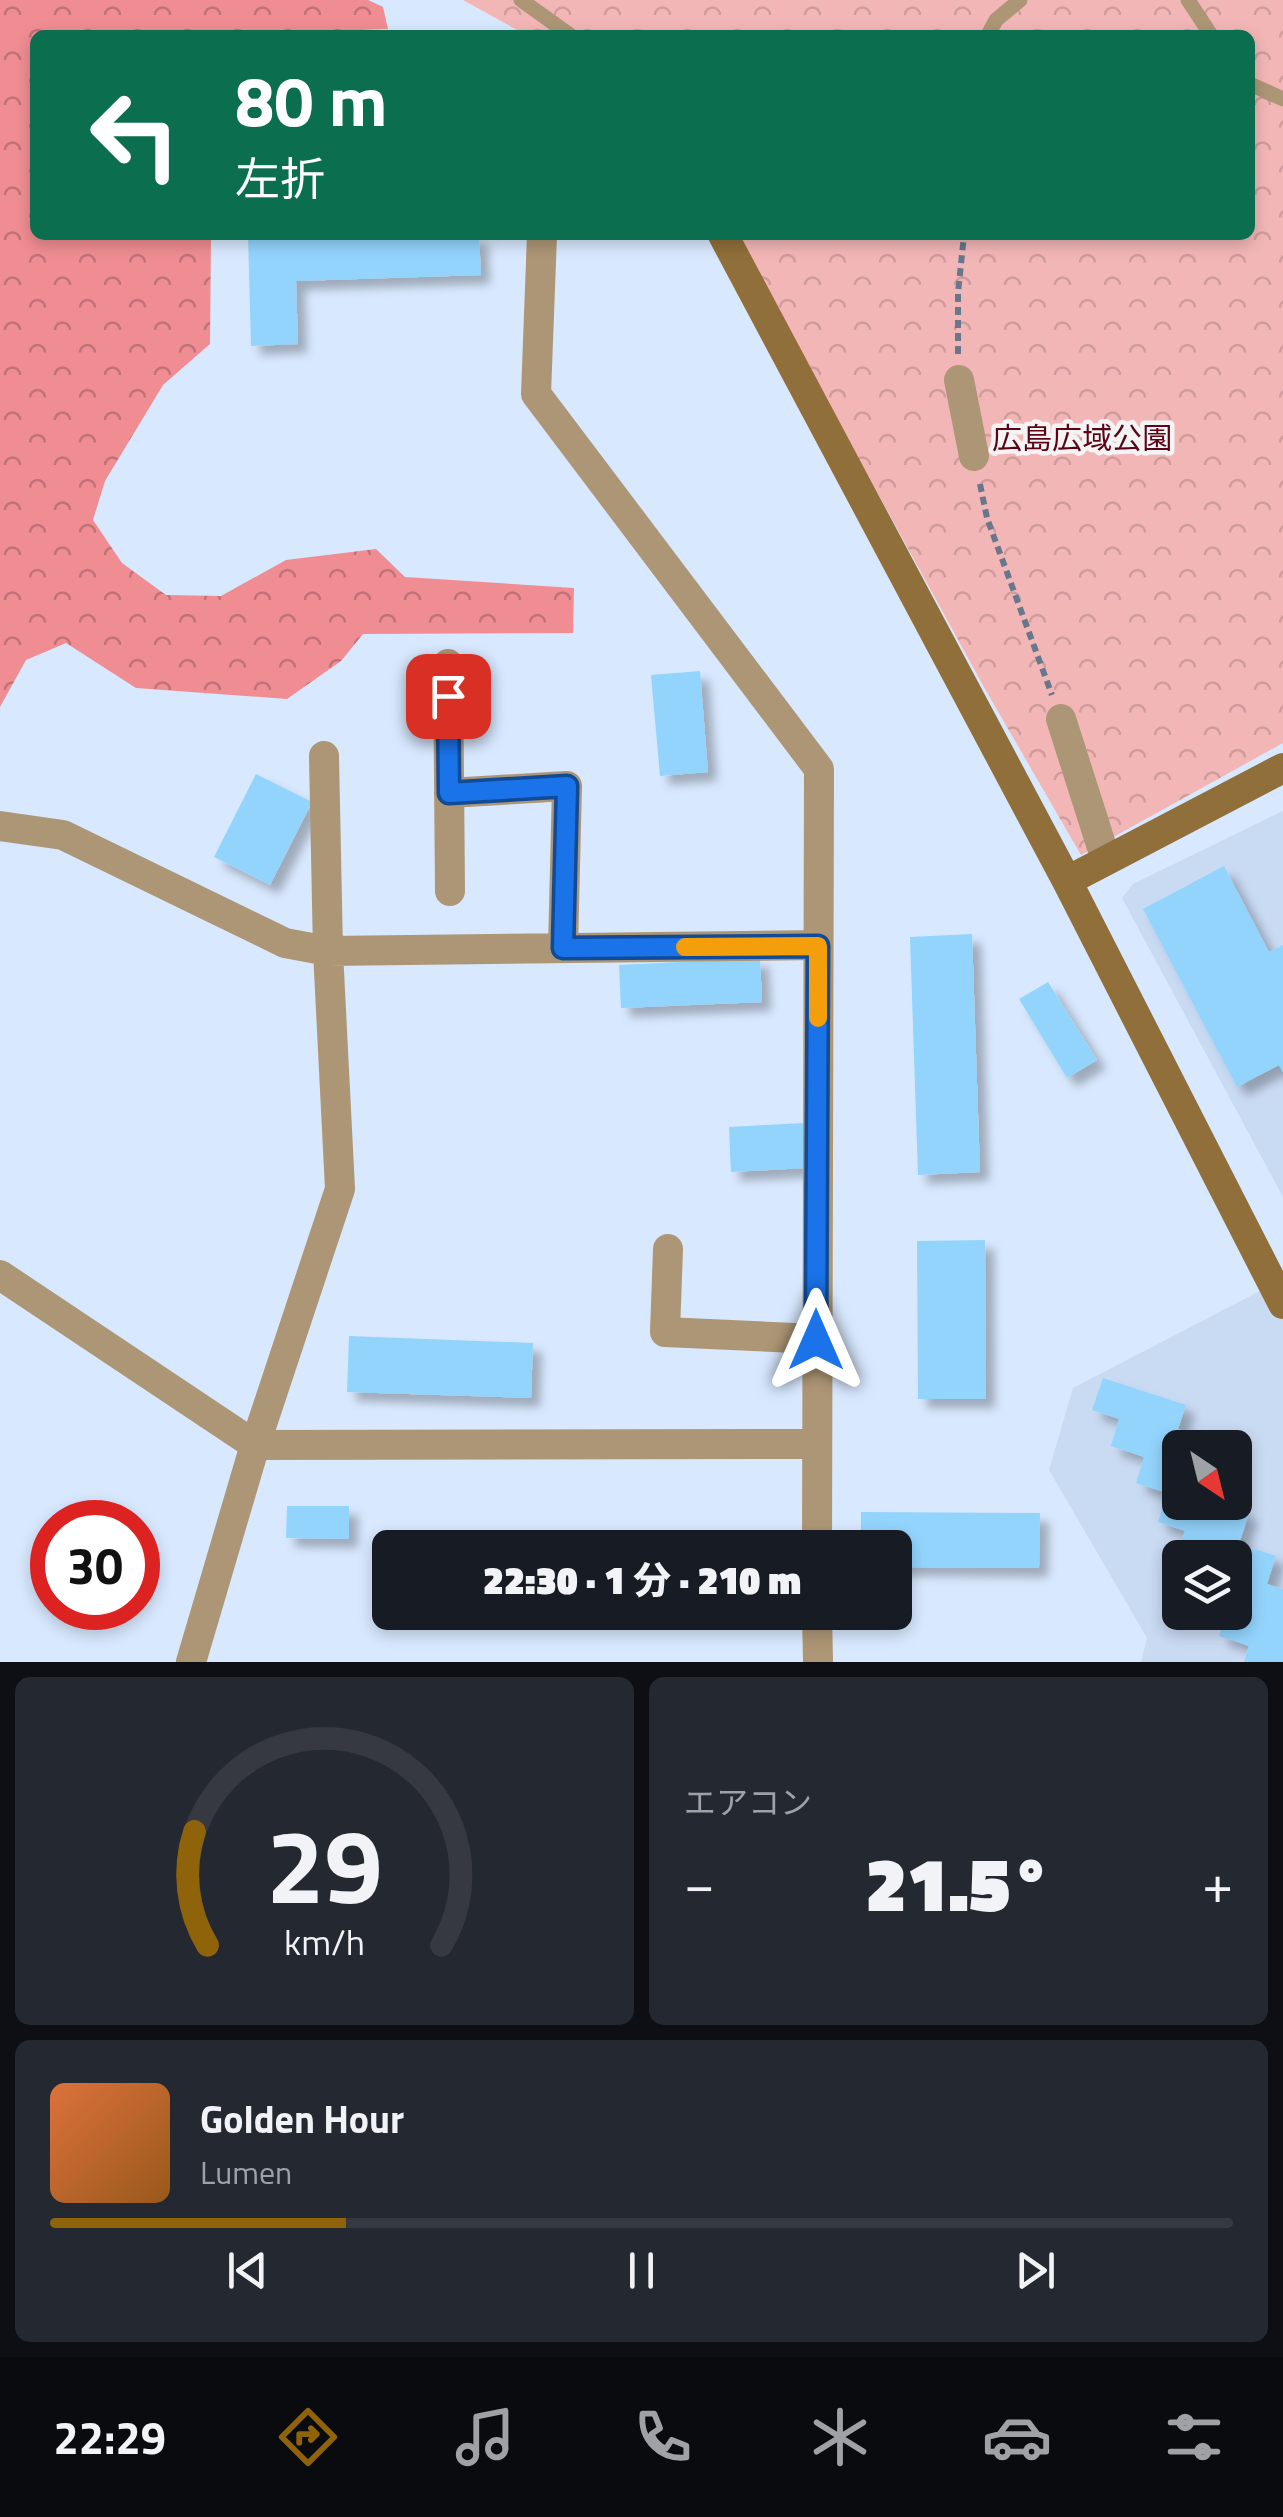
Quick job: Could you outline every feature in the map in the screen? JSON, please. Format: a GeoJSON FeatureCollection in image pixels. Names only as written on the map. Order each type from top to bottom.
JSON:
{"type":"FeatureCollection","features":[{"type":"Feature","properties":{"kind":"street"},"geometry":{"type":"LineString","coordinates":[[542,240],[536,394],[819,769],[816,1530]]}},
{"type":"Feature","properties":{"kind":"street"},"geometry":{"type":"LineString","coordinates":[[726,240],[1067,881],[1283,1304]]}},
{"type":"Feature","properties":{"kind":"street"},"geometry":{"type":"LineString","coordinates":[[959,380],[974,456]]}},
{"type":"Feature","properties":{"kind":"street"},"geometry":{"type":"LineString","coordinates":[[448,664],[450,891]]}},
{"type":"Feature","properties":{"kind":"street"},"geometry":{"type":"LineString","coordinates":[[1061,719],[1106,860]]}},
{"type":"Feature","properties":{"kind":"street"},"geometry":{"type":"LineString","coordinates":[[191,1662],[256,1445],[340,1189],[328,951],[324,756]]}},
{"type":"Feature","properties":{"kind":"street"},"geometry":{"type":"LineString","coordinates":[[1067,881],[1283,768]]}},
{"type":"Feature","properties":{"kind":"street"},"geometry":{"type":"LineString","coordinates":[[449,793],[567,786],[563,948]]}},
{"type":"Feature","properties":{"kind":"street"},"geometry":{"type":"LineString","coordinates":[[0,826],[64,835],[285,942],[328,951],[818,946]]}},
{"type":"Feature","properties":{"kind":"street"},"geometry":{"type":"LineString","coordinates":[[668,1248],[664,1332],[816,1340]]}},
{"type":"Feature","properties":{"kind":"street"},"geometry":{"type":"LineString","coordinates":[[0,1276],[256,1445],[815,1444]]}},
{"type":"Feature","properties":{"kind":"street"},"geometry":{"type":"LineString","coordinates":[[818,1630],[818,1662]]}},
{"type":"Feature","properties":{"kind":"lane"},"geometry":{"type":"LineString","coordinates":[[521,0],[563,30]]}},
{"type":"Feature","properties":{"kind":"lane"},"geometry":{"type":"LineString","coordinates":[[991,30],[996,20],[1020,0]]}},
{"type":"Feature","properties":{"kind":"lane"},"geometry":{"type":"LineString","coordinates":[[1188,0],[1207,30]]}},
{"type":"Feature","properties":{"kind":"lane"},"geometry":{"type":"LineString","coordinates":[[1255,86],[1283,99]]}},
{"type":"Feature","properties":{"kind":"path"},"geometry":{"type":"LineString","coordinates":[[959,380],[958,293],[963,240]]}},
{"type":"Feature","properties":{"kind":"path"},"geometry":{"type":"LineString","coordinates":[[974,456],[987,518],[1061,719]]}},
{"type":"Feature","properties":{"kind":"shaded area"},"geometry":{"type":"Polygon","coordinates":[[[1283,811],[1283,1197],[1122,898],[1133,884],[1283,811]]]}},
{"type":"Feature","properties":{"kind":"shaded area"},"geometry":{"type":"Polygon","coordinates":[[[1283,1279],[1283,1662],[1141,1662],[1147,1638],[1049,1470],[1073,1388],[1283,1279]]]}},
{"type":"Feature","properties":{"kind":"green space"},"geometry":{"type":"Polygon","coordinates":[[[0,0],[368,0],[383,7],[388,29],[30,30],[30,240],[211,240],[210,344],[163,385],[105,481],[93,520],[122,563],[166,595],[221,596],[286,560],[376,549],[405,577],[574,588],[573,633],[363,634],[341,661],[287,699],[136,688],[66,643],[26,660],[0,707],[0,0]]]}},
{"type":"Feature","properties":{"kind":"green space","name":"広島広域公園"},"geometry":{"type":"Polygon","coordinates":[[[463,0],[1283,0],[1283,743],[1081,855],[985,689],[739,240],[1255,240],[1255,30],[517,30],[463,0]]]}},
{"type":"Feature","properties":{"kind":"building"},"geometry":{"type":"Polygon","coordinates":[[[248,240],[479,240],[481,275],[296,281],[298,344],[251,346],[248,240]]]}},
{"type":"Feature","properties":{"kind":"building"},"geometry":{"type":"Polygon","coordinates":[[[700,671],[708,772],[660,776],[651,675],[700,671]]]}},
{"type":"Feature","properties":{"kind":"building"},"geometry":{"type":"Polygon","coordinates":[[[256,774],[312,802],[270,885],[214,857],[256,774]]]}},
{"type":"Feature","properties":{"kind":"building"},"geometry":{"type":"Polygon","coordinates":[[[1224,866],[1269,952],[1283,945],[1283,1072],[1279,1065],[1237,1087],[1143,909],[1224,866]]]}},
{"type":"Feature","properties":{"kind":"building"},"geometry":{"type":"Polygon","coordinates":[[[972,934],[980,1172],[918,1175],[910,937],[972,934]]]}},
{"type":"Feature","properties":{"kind":"building"},"geometry":{"type":"Polygon","coordinates":[[[760,958],[762,1002],[621,1008],[619,965],[760,958]]]}},
{"type":"Feature","properties":{"kind":"building"},"geometry":{"type":"Polygon","coordinates":[[[1048,982],[1097,1060],[1067,1078],[1019,999],[1048,982]]]}},
{"type":"Feature","properties":{"kind":"building"},"geometry":{"type":"Polygon","coordinates":[[[804,1123],[806,1168],[731,1172],[729,1127],[804,1123]]]}},
{"type":"Feature","properties":{"kind":"building"},"geometry":{"type":"Polygon","coordinates":[[[985,1240],[986,1399],[918,1399],[917,1241],[985,1240]]]}},
{"type":"Feature","properties":{"kind":"building"},"geometry":{"type":"Polygon","coordinates":[[[349,1336],[533,1343],[531,1398],[347,1392],[349,1336]]]}},
{"type":"Feature","properties":{"kind":"building"},"geometry":{"type":"Polygon","coordinates":[[[1103,1378],[1186,1405],[1178,1429],[1181,1430],[1162,1430],[1162,1491],[1136,1483],[1144,1457],[1111,1446],[1119,1419],[1092,1410],[1103,1378]]]}},
{"type":"Feature","properties":{"kind":"building"},"geometry":{"type":"Polygon","coordinates":[[[287,1506],[349,1506],[349,1539],[286,1538],[287,1506]]]}},
{"type":"Feature","properties":{"kind":"building"},"geometry":{"type":"Polygon","coordinates":[[[1162,1509],[1162,1520],[1247,1520],[1240,1540],[1182,1540],[1185,1531],[1158,1522],[1162,1509]]]}},
{"type":"Feature","properties":{"kind":"building"},"geometry":{"type":"Polygon","coordinates":[[[861,1512],[1040,1513],[1039,1568],[912,1567],[912,1530],[861,1530],[861,1512]]]}},
{"type":"Feature","properties":{"kind":"building"},"geometry":{"type":"Polygon","coordinates":[[[1252,1548],[1276,1556],[1267,1584],[1283,1589],[1283,1662],[1244,1662],[1249,1646],[1219,1636],[1221,1630],[1252,1630],[1252,1548]]]}},
{"type":"Feature","properties":{"kind":"slow traffic"},"geometry":{"type":"LineString","coordinates":[[685,947],[818,946],[818,1018]]}},
{"type":"Feature","properties":{"kind":"route"},"geometry":{"type":"LineString","coordinates":[[448,696],[449,793],[567,786],[563,948],[818,946],[816,1340]]}}]}
